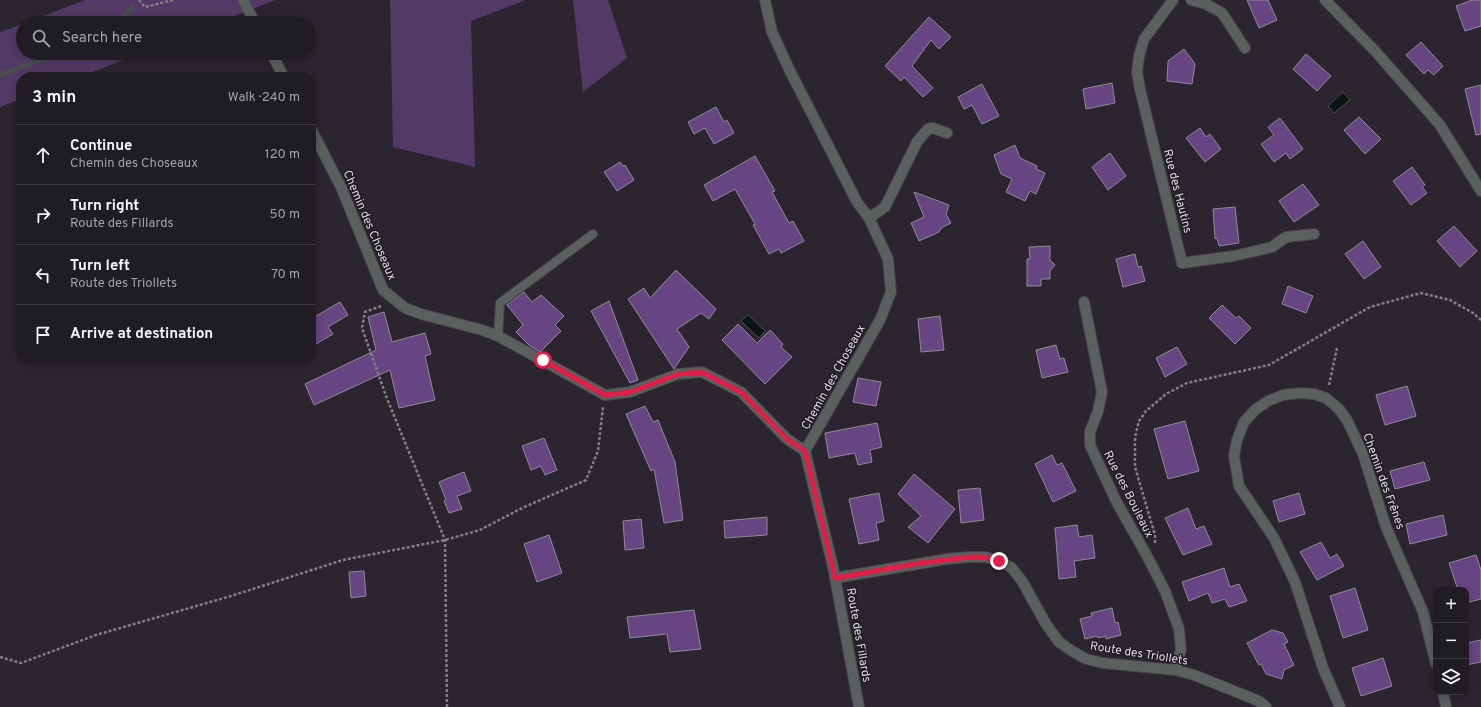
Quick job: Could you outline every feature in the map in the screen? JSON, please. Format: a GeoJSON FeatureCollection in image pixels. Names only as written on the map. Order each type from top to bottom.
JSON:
{"type":"FeatureCollection","features":[{"type":"Feature","properties":{"kind":"street"},"geometry":{"type":"LineString","coordinates":[[243,0],[251,16]]}},
{"type":"Feature","properties":{"kind":"street","name":"Chemin des Choseaux"},"geometry":{"type":"LineString","coordinates":[[316,138],[342,187],[383,290],[405,308],[498,336],[605,395],[630,392],[678,374],[702,372],[741,392],[787,439],[805,451],[880,320],[891,292],[888,259],[869,218],[857,202],[790,70],[772,32],[765,0]]}},
{"type":"Feature","properties":{"kind":"street","name":"Rue des Hautins"},"geometry":{"type":"LineString","coordinates":[[1173,0],[1144,39],[1138,56],[1138,72],[1142,96],[1182,263],[1234,256],[1272,247],[1286,237],[1314,234]]}},
{"type":"Feature","properties":{"kind":"street"},"geometry":{"type":"LineString","coordinates":[[1191,0],[1206,4],[1222,13],[1245,48]]}},
{"type":"Feature","properties":{"kind":"street"},"geometry":{"type":"LineString","coordinates":[[1325,0],[1376,52],[1440,125],[1481,191]]}},
{"type":"Feature","properties":{"kind":"street"},"geometry":{"type":"LineString","coordinates":[[275,60],[281,72]]}},
{"type":"Feature","properties":{"kind":"street"},"geometry":{"type":"LineString","coordinates":[[869,218],[885,207],[917,142],[928,129],[933,128],[947,133]]}},
{"type":"Feature","properties":{"kind":"street","name":"Rue des Bouleaux"},"geometry":{"type":"LineString","coordinates":[[1084,302],[1102,392],[1098,411],[1090,432],[1090,445],[1116,501],[1147,556],[1167,597],[1179,629],[1181,650],[1175,670]]}},
{"type":"Feature","properties":{"kind":"street","name":"Chemin des Frênes"},"geometry":{"type":"LineString","coordinates":[[1340,707],[1322,668],[1295,582],[1274,538],[1239,486],[1234,456],[1237,440],[1244,422],[1255,410],[1268,401],[1283,395],[1300,393],[1314,394],[1326,398],[1339,409],[1347,420],[1363,454],[1386,527],[1423,612],[1435,659]]}},
{"type":"Feature","properties":{"kind":"street","name":"Route des Fillards"},"geometry":{"type":"LineString","coordinates":[[805,451],[835,578],[859,707]]}},
{"type":"Feature","properties":{"kind":"street","name":"Route des Triollets"},"geometry":{"type":"LineString","coordinates":[[835,578],[940,560],[985,557],[999,561],[1011,567],[1022,581],[1058,642],[1086,659],[1103,663],[1175,670],[1194,675],[1259,701],[1266,707]]}},
{"type":"Feature","properties":{"kind":"street"},"geometry":{"type":"LineString","coordinates":[[1444,695],[1446,707]]}},
{"type":"Feature","properties":{"kind":"lane"},"geometry":{"type":"LineString","coordinates":[[498,336],[500,303],[593,234]]}},
{"type":"Feature","properties":{"kind":"path"},"geometry":{"type":"LineString","coordinates":[[138,0],[145,7],[173,0]]}},
{"type":"Feature","properties":{"kind":"path"},"geometry":{"type":"LineString","coordinates":[[395,300],[365,312],[362,328],[386,396],[445,540],[447,707]]}},
{"type":"Feature","properties":{"kind":"path"},"geometry":{"type":"LineString","coordinates":[[1326,398],[1337,348]]}},
{"type":"Feature","properties":{"kind":"path"},"geometry":{"type":"LineString","coordinates":[[0,657],[21,663],[96,635],[231,596],[343,560],[445,540],[480,530],[520,509],[586,480],[598,451],[605,395]]}},
{"type":"Feature","properties":{"kind":"shaded area"},"geometry":{"type":"Polygon","coordinates":[[[85,0],[275,0],[235,16],[43,16],[85,0]]]}},
{"type":"Feature","properties":{"kind":"shaded area"},"geometry":{"type":"Polygon","coordinates":[[[390,0],[526,0],[471,21],[475,167],[393,147],[390,0]]]}},
{"type":"Feature","properties":{"kind":"shaded area"},"geometry":{"type":"Polygon","coordinates":[[[573,0],[608,0],[627,58],[583,92],[573,0]]]}},
{"type":"Feature","properties":{"kind":"shaded area"},"geometry":{"type":"Polygon","coordinates":[[[16,26],[16,60],[123,60],[93,72],[16,72],[16,101],[0,107],[0,32],[16,26]]]}},
{"type":"Feature","properties":{"kind":"shaded area"},"geometry":{"type":"Polygon","coordinates":[[[1343,92],[1350,100],[1334,113],[1328,106],[1343,92]]]}},
{"type":"Feature","properties":{"kind":"shaded area"},"geometry":{"type":"Polygon","coordinates":[[[748,315],[765,331],[759,338],[741,321],[748,315]]]}},
{"type":"Feature","properties":{"kind":"building"},"geometry":{"type":"Polygon","coordinates":[[[1247,0],[1268,0],[1277,20],[1259,28],[1247,0]]]}},
{"type":"Feature","properties":{"kind":"building"},"geometry":{"type":"Polygon","coordinates":[[[1472,0],[1481,0],[1481,26],[1465,31],[1456,6],[1472,0]]]}},
{"type":"Feature","properties":{"kind":"building"},"geometry":{"type":"Polygon","coordinates":[[[929,17],[951,37],[939,49],[931,40],[912,66],[933,88],[923,97],[904,77],[901,81],[885,66],[929,17]]]}},
{"type":"Feature","properties":{"kind":"building"},"geometry":{"type":"Polygon","coordinates":[[[1421,42],[1443,66],[1434,75],[1428,70],[1424,74],[1406,55],[1421,42]]]}},
{"type":"Feature","properties":{"kind":"building"},"geometry":{"type":"Polygon","coordinates":[[[1184,49],[1195,64],[1192,84],[1167,81],[1168,61],[1184,49]]]}},
{"type":"Feature","properties":{"kind":"building"},"geometry":{"type":"Polygon","coordinates":[[[1306,54],[1331,76],[1317,91],[1293,69],[1306,54]]]}},
{"type":"Feature","properties":{"kind":"building"},"geometry":{"type":"Polygon","coordinates":[[[1112,83],[1115,103],[1086,109],[1083,89],[1112,83]]]}},
{"type":"Feature","properties":{"kind":"building"},"geometry":{"type":"Polygon","coordinates":[[[982,84],[999,116],[982,124],[972,105],[964,109],[958,97],[982,84]]]}},
{"type":"Feature","properties":{"kind":"building"},"geometry":{"type":"Polygon","coordinates":[[[1481,85],[1481,134],[1476,135],[1465,89],[1481,85]]]}},
{"type":"Feature","properties":{"kind":"building"},"geometry":{"type":"Polygon","coordinates":[[[716,107],[724,122],[727,120],[734,133],[714,144],[705,128],[694,134],[688,122],[716,107]]]}},
{"type":"Feature","properties":{"kind":"building"},"geometry":{"type":"Polygon","coordinates":[[[1359,117],[1381,139],[1365,154],[1344,130],[1359,117]]]}},
{"type":"Feature","properties":{"kind":"building"},"geometry":{"type":"Polygon","coordinates":[[[1280,118],[1303,149],[1290,159],[1286,153],[1274,162],[1261,144],[1274,135],[1268,127],[1280,118]]]}},
{"type":"Feature","properties":{"kind":"building"},"geometry":{"type":"Polygon","coordinates":[[[1200,128],[1206,137],[1210,134],[1221,149],[1205,162],[1186,138],[1200,128]]]}},
{"type":"Feature","properties":{"kind":"building"},"geometry":{"type":"Polygon","coordinates":[[[1015,145],[1020,158],[1037,166],[1036,169],[1045,173],[1036,194],[1030,191],[1025,201],[1006,192],[1012,179],[1001,174],[994,155],[1015,145]]]}},
{"type":"Feature","properties":{"kind":"building"},"geometry":{"type":"Polygon","coordinates":[[[1110,153],[1126,176],[1108,190],[1092,167],[1110,153]]]}},
{"type":"Feature","properties":{"kind":"building"},"geometry":{"type":"Polygon","coordinates":[[[755,156],[775,191],[772,192],[789,223],[793,221],[804,241],[781,253],[779,249],[769,254],[753,225],[755,224],[735,189],[713,201],[704,185],[755,156]]]}},
{"type":"Feature","properties":{"kind":"building"},"geometry":{"type":"Polygon","coordinates":[[[620,162],[623,166],[625,165],[634,180],[617,191],[604,172],[620,162]]]}},
{"type":"Feature","properties":{"kind":"building"},"geometry":{"type":"Polygon","coordinates":[[[1412,167],[1425,185],[1422,187],[1427,193],[1411,205],[1393,181],[1412,167]]]}},
{"type":"Feature","properties":{"kind":"building"},"geometry":{"type":"Polygon","coordinates":[[[1303,184],[1319,205],[1294,222],[1279,201],[1303,184]]]}},
{"type":"Feature","properties":{"kind":"building"},"geometry":{"type":"Polygon","coordinates":[[[914,192],[949,205],[946,214],[951,223],[941,228],[939,232],[919,241],[911,223],[924,217],[914,192]]]}},
{"type":"Feature","properties":{"kind":"building"},"geometry":{"type":"Polygon","coordinates":[[[1235,207],[1239,243],[1219,246],[1217,238],[1215,239],[1213,209],[1235,207]]]}},
{"type":"Feature","properties":{"kind":"building"},"geometry":{"type":"Polygon","coordinates":[[[1454,226],[1477,251],[1460,267],[1437,241],[1454,226]]]}},
{"type":"Feature","properties":{"kind":"building"},"geometry":{"type":"Polygon","coordinates":[[[1363,241],[1381,267],[1364,279],[1345,254],[1363,241]]]}},
{"type":"Feature","properties":{"kind":"building"},"geometry":{"type":"Polygon","coordinates":[[[1050,246],[1050,260],[1055,265],[1050,271],[1050,279],[1041,279],[1041,286],[1027,286],[1027,259],[1030,259],[1029,247],[1050,246]]]}},
{"type":"Feature","properties":{"kind":"building"},"geometry":{"type":"Polygon","coordinates":[[[1135,254],[1138,267],[1141,266],[1145,281],[1123,287],[1116,259],[1135,254]]]}},
{"type":"Feature","properties":{"kind":"building"},"geometry":{"type":"Polygon","coordinates":[[[676,270],[716,309],[709,319],[701,313],[677,329],[689,347],[674,369],[628,299],[644,288],[650,298],[676,270]]]}},
{"type":"Feature","properties":{"kind":"building"},"geometry":{"type":"Polygon","coordinates":[[[1288,286],[1313,296],[1306,313],[1282,304],[1288,286]]]}},
{"type":"Feature","properties":{"kind":"building"},"geometry":{"type":"Polygon","coordinates":[[[524,292],[532,302],[541,295],[564,316],[555,325],[561,331],[540,352],[530,346],[516,332],[523,325],[507,305],[524,292]]]}},
{"type":"Feature","properties":{"kind":"building"},"geometry":{"type":"Polygon","coordinates":[[[609,301],[638,380],[630,383],[591,311],[609,301]]]}},
{"type":"Feature","properties":{"kind":"building"},"geometry":{"type":"Polygon","coordinates":[[[340,302],[348,315],[328,327],[333,334],[316,344],[316,316],[340,302]]]}},
{"type":"Feature","properties":{"kind":"building"},"geometry":{"type":"Polygon","coordinates":[[[1222,305],[1236,318],[1239,316],[1251,328],[1235,344],[1209,318],[1222,305]]]}},
{"type":"Feature","properties":{"kind":"building"},"geometry":{"type":"Polygon","coordinates":[[[384,312],[392,342],[425,333],[431,354],[425,356],[435,400],[399,408],[390,370],[314,405],[305,384],[376,350],[368,317],[384,312]]]}},
{"type":"Feature","properties":{"kind":"building"},"geometry":{"type":"Polygon","coordinates":[[[940,316],[944,350],[921,352],[918,319],[940,316]]]}},
{"type":"Feature","properties":{"kind":"building"},"geometry":{"type":"Polygon","coordinates":[[[738,324],[757,343],[770,330],[783,344],[781,347],[792,357],[765,384],[722,340],[738,324]]]}},
{"type":"Feature","properties":{"kind":"building"},"geometry":{"type":"Polygon","coordinates":[[[1056,345],[1060,359],[1064,358],[1068,372],[1042,378],[1036,350],[1056,345]]]}},
{"type":"Feature","properties":{"kind":"building"},"geometry":{"type":"Polygon","coordinates":[[[1177,347],[1187,364],[1165,377],[1156,358],[1177,347]]]}},
{"type":"Feature","properties":{"kind":"building"},"geometry":{"type":"Polygon","coordinates":[[[858,378],[881,382],[876,406],[853,402],[858,378]]]}},
{"type":"Feature","properties":{"kind":"building"},"geometry":{"type":"Polygon","coordinates":[[[1407,386],[1416,416],[1385,425],[1376,395],[1407,386]]]}},
{"type":"Feature","properties":{"kind":"building"},"geometry":{"type":"Polygon","coordinates":[[[645,406],[653,422],[658,420],[675,462],[683,520],[664,523],[654,469],[651,471],[626,414],[645,406]]]}},
{"type":"Feature","properties":{"kind":"building"},"geometry":{"type":"Polygon","coordinates":[[[1185,421],[1199,471],[1168,479],[1154,429],[1185,421]]]}},
{"type":"Feature","properties":{"kind":"building"},"geometry":{"type":"Polygon","coordinates":[[[877,423],[882,447],[870,450],[872,462],[858,465],[855,453],[829,458],[825,433],[877,423]]]}},
{"type":"Feature","properties":{"kind":"building"},"geometry":{"type":"Polygon","coordinates":[[[544,438],[557,470],[545,475],[541,466],[531,470],[522,446],[544,438]]]}},
{"type":"Feature","properties":{"kind":"building"},"geometry":{"type":"Polygon","coordinates":[[[1052,455],[1057,465],[1062,463],[1076,491],[1053,502],[1035,464],[1052,455]]]}},
{"type":"Feature","properties":{"kind":"building"},"geometry":{"type":"Polygon","coordinates":[[[1424,462],[1430,480],[1395,489],[1390,471],[1424,462]]]}},
{"type":"Feature","properties":{"kind":"building"},"geometry":{"type":"Polygon","coordinates":[[[464,472],[471,491],[457,496],[462,509],[449,513],[439,482],[464,472]]]}},
{"type":"Feature","properties":{"kind":"building"},"geometry":{"type":"Polygon","coordinates":[[[914,474],[955,509],[928,543],[908,527],[921,516],[898,494],[914,474]]]}},
{"type":"Feature","properties":{"kind":"building"},"geometry":{"type":"Polygon","coordinates":[[[980,488],[984,520],[961,523],[958,490],[980,488]]]}},
{"type":"Feature","properties":{"kind":"building"},"geometry":{"type":"Polygon","coordinates":[[[879,493],[884,521],[876,523],[879,540],[859,544],[849,499],[879,493]]]}},
{"type":"Feature","properties":{"kind":"building"},"geometry":{"type":"Polygon","coordinates":[[[1299,493],[1305,514],[1279,522],[1273,501],[1299,493]]]}},
{"type":"Feature","properties":{"kind":"building"},"geometry":{"type":"Polygon","coordinates":[[[1188,508],[1196,529],[1204,526],[1212,544],[1183,555],[1165,518],[1188,508]]]}},
{"type":"Feature","properties":{"kind":"building"},"geometry":{"type":"Polygon","coordinates":[[[1443,515],[1447,535],[1410,544],[1406,524],[1443,515]]]}},
{"type":"Feature","properties":{"kind":"building"},"geometry":{"type":"Polygon","coordinates":[[[767,517],[767,535],[725,538],[724,521],[767,517]]]}},
{"type":"Feature","properties":{"kind":"building"},"geometry":{"type":"Polygon","coordinates":[[[641,519],[644,548],[625,550],[623,521],[641,519]]]}},
{"type":"Feature","properties":{"kind":"building"},"geometry":{"type":"Polygon","coordinates":[[[1077,525],[1079,537],[1092,535],[1095,558],[1074,561],[1076,577],[1059,579],[1055,528],[1077,525]]]}},
{"type":"Feature","properties":{"kind":"building"},"geometry":{"type":"Polygon","coordinates":[[[549,535],[562,573],[537,582],[524,544],[549,535]]]}},
{"type":"Feature","properties":{"kind":"building"},"geometry":{"type":"Polygon","coordinates":[[[1321,542],[1330,558],[1337,554],[1344,566],[1317,580],[1300,552],[1321,542]]]}},
{"type":"Feature","properties":{"kind":"building"},"geometry":{"type":"Polygon","coordinates":[[[1476,555],[1481,570],[1481,599],[1469,602],[1469,587],[1457,587],[1449,563],[1476,555]]]}},
{"type":"Feature","properties":{"kind":"building"},"geometry":{"type":"Polygon","coordinates":[[[1224,568],[1230,587],[1239,584],[1247,601],[1229,607],[1225,599],[1212,603],[1208,593],[1189,601],[1182,582],[1224,568]]]}},
{"type":"Feature","properties":{"kind":"building"},"geometry":{"type":"Polygon","coordinates":[[[364,571],[366,596],[351,598],[349,572],[364,571]]]}},
{"type":"Feature","properties":{"kind":"building"},"geometry":{"type":"Polygon","coordinates":[[[1355,588],[1368,630],[1343,638],[1330,596],[1355,588]]]}},
{"type":"Feature","properties":{"kind":"building"},"geometry":{"type":"Polygon","coordinates":[[[1112,608],[1115,623],[1118,622],[1121,635],[1106,639],[1106,636],[1098,638],[1097,636],[1085,639],[1080,619],[1092,616],[1091,613],[1112,608]]]}},
{"type":"Feature","properties":{"kind":"building"},"geometry":{"type":"Polygon","coordinates":[[[694,610],[701,649],[670,652],[667,634],[630,638],[627,617],[694,610]]]}},
{"type":"Feature","properties":{"kind":"building"},"geometry":{"type":"Polygon","coordinates":[[[1272,630],[1283,633],[1288,642],[1284,644],[1294,665],[1284,670],[1282,679],[1266,674],[1261,664],[1259,665],[1247,643],[1272,630]]]}},
{"type":"Feature","properties":{"kind":"building"},"geometry":{"type":"Polygon","coordinates":[[[1481,640],[1481,662],[1469,664],[1469,642],[1481,640]]]}},
{"type":"Feature","properties":{"kind":"building"},"geometry":{"type":"Polygon","coordinates":[[[1383,658],[1392,686],[1361,696],[1352,668],[1383,658]]]}},
{"type":"Feature","properties":{"kind":"waterway"},"geometry":{"type":"LineString","coordinates":[[124,16],[132,7]]}},
{"type":"Feature","properties":{"kind":"waterway"},"geometry":{"type":"LineString","coordinates":[[0,75],[40,60]]}},
{"type":"Feature","properties":{"kind":"route"},"geometry":{"type":"LineString","coordinates":[[543,360],[605,395],[630,392],[678,374],[702,372],[741,392],[787,439],[805,451],[835,578],[919,563],[969,557],[985,557],[999,561]]}}]}
